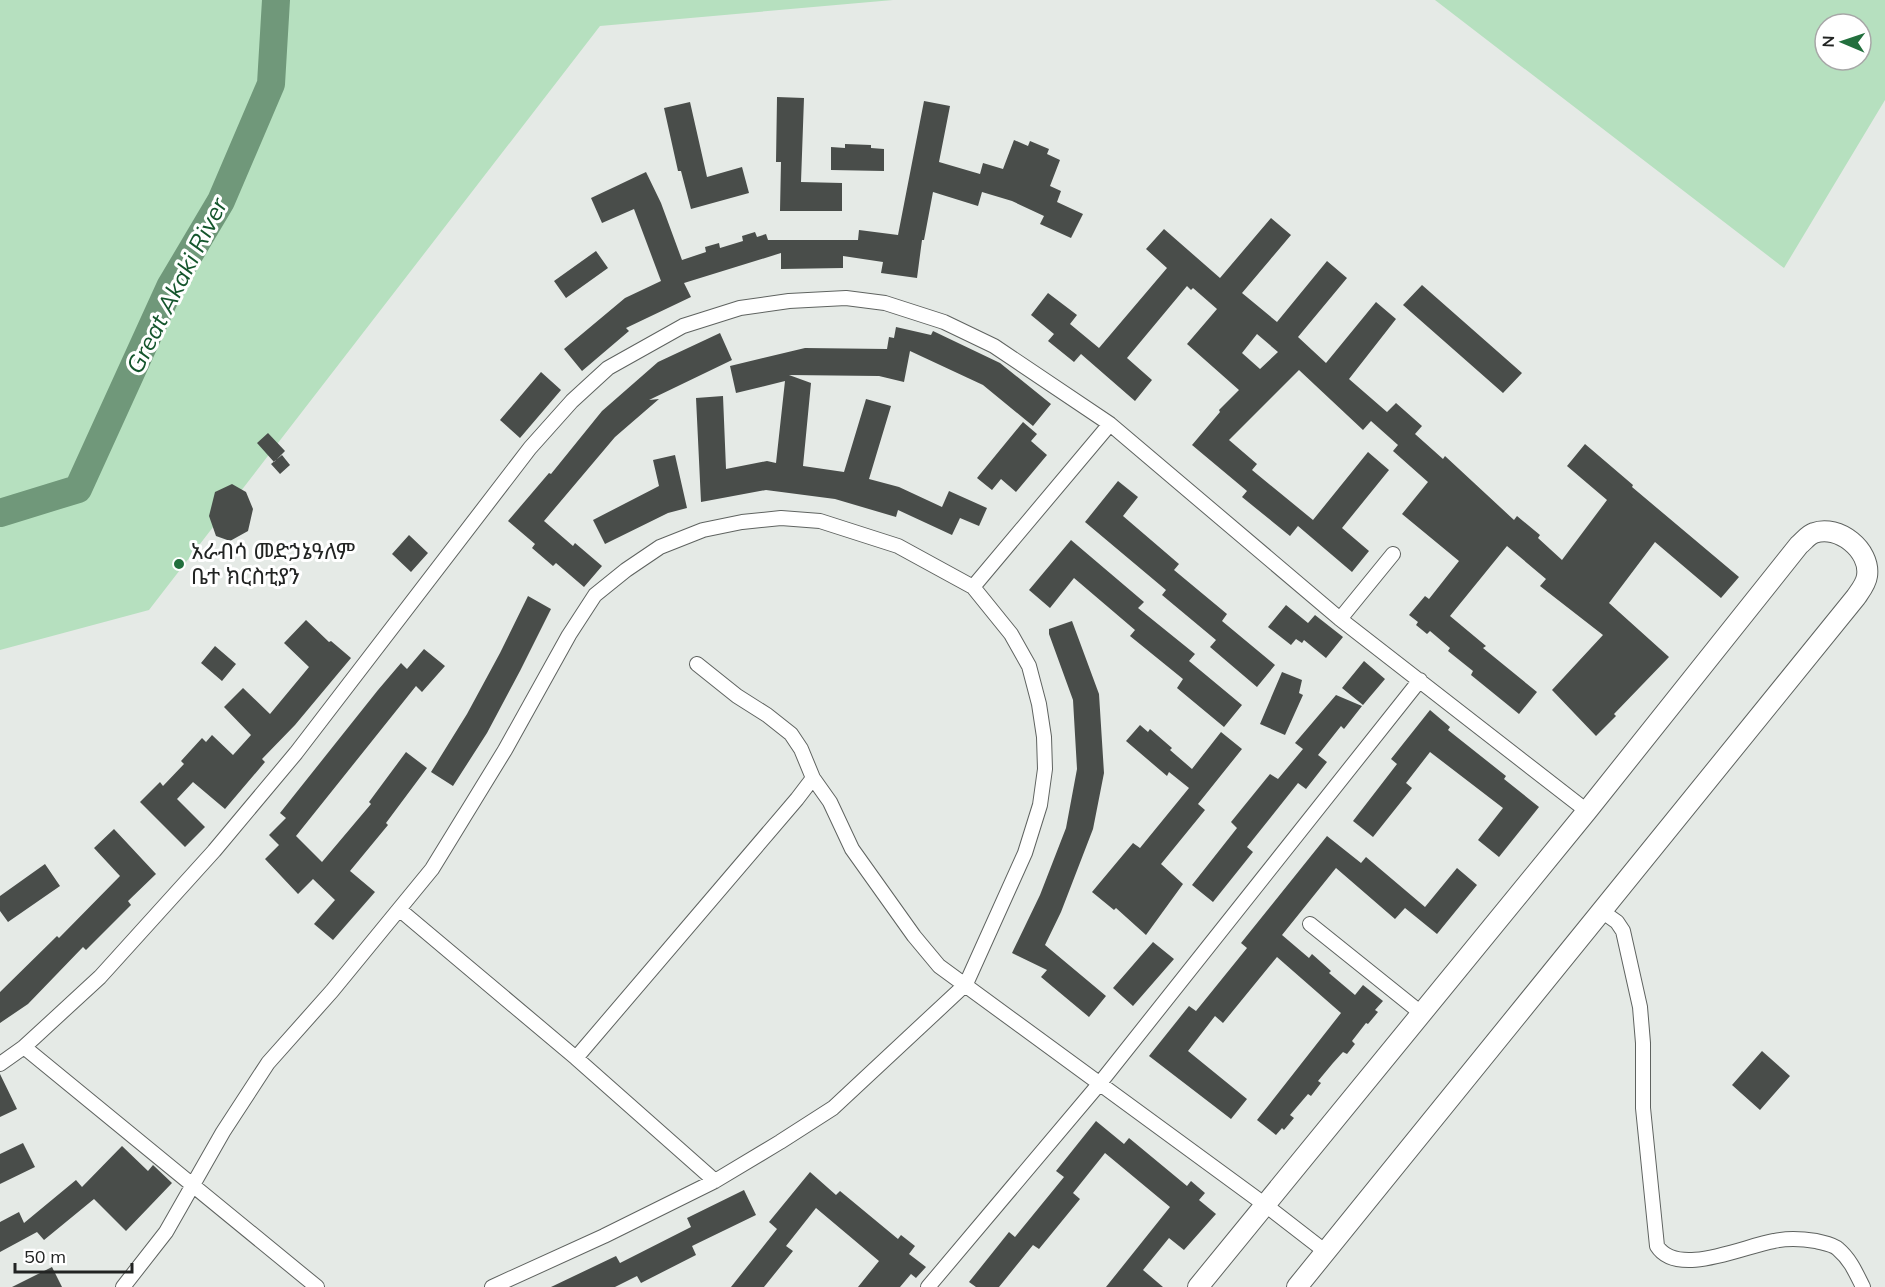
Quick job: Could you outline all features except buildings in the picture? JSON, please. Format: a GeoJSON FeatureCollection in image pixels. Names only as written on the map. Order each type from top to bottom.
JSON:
{"type":"FeatureCollection","features":[{"type":"Feature","properties":{"kind":"street"},"geometry":{"type":"LineString","coordinates":[[0,1064],[24,1047],[100,977],[214,851],[296,753],[530,448],[572,401],[608,368],[655,340],[683,326],[740,308],[789,301],[846,297],[885,303],[944,322],[994,346],[1110,424],[1340,619],[1587,811]]}},
{"type":"Feature","properties":{"kind":"street"},"geometry":{"type":"LineString","coordinates":[[973,587],[1110,424]]}},
{"type":"Feature","properties":{"kind":"street"},"geometry":{"type":"LineString","coordinates":[[123,1287],[166,1232],[192,1184],[268,1063],[332,991],[432,869],[505,750],[568,635],[596,595],[626,570],[660,547],[703,530],[742,522],[781,518],[820,521],[898,546],[973,587],[1011,634],[1029,666],[1039,704],[1044,737],[1045,769],[1040,804],[1025,853],[966,984],[833,1108],[715,1181],[604,1236],[492,1287]]}},
{"type":"Feature","properties":{"kind":"street"},"geometry":{"type":"LineString","coordinates":[[1198,1287],[1587,811],[1793,553],[1811,534],[1821,531],[1840,533],[1863,554],[1868,567],[1867,579],[1856,597],[1298,1287]]}},
{"type":"Feature","properties":{"kind":"street"},"geometry":{"type":"LineString","coordinates":[[1340,619],[1393,554]]}},
{"type":"Feature","properties":{"kind":"street"},"geometry":{"type":"LineString","coordinates":[[697,664],[791,734],[801,749],[813,778],[830,802],[852,849],[914,936],[939,966],[1326,1252]]}},
{"type":"Feature","properties":{"kind":"street"},"geometry":{"type":"LineString","coordinates":[[928,1287],[1100,1083],[1420,680]]}},
{"type":"Feature","properties":{"kind":"street"},"geometry":{"type":"LineString","coordinates":[[576,1058],[813,778]]}},
{"type":"Feature","properties":{"kind":"street"},"geometry":{"type":"LineString","coordinates":[[400,910],[576,1058],[715,1181]]}},
{"type":"Feature","properties":{"kind":"street"},"geometry":{"type":"LineString","coordinates":[[1603,912],[1617,922],[1623,931],[1640,1007],[1643,1043],[1643,1108],[1657,1246],[1661,1253],[1680,1261],[1706,1258],[1776,1240],[1799,1239],[1818,1242],[1836,1246],[1851,1262],[1863,1287]]}},
{"type":"Feature","properties":{"kind":"street"},"geometry":{"type":"LineString","coordinates":[[1310,924],[1421,1013]]}},
{"type":"Feature","properties":{"kind":"street"},"geometry":{"type":"LineString","coordinates":[[24,1047],[317,1287]]}},
{"type":"Feature","properties":{"kind":"green space"},"geometry":{"type":"Polygon","coordinates":[[[0,0],[893,0],[600,26],[149,610],[0,650],[0,0]]]}},
{"type":"Feature","properties":{"kind":"green space"},"geometry":{"type":"Polygon","coordinates":[[[1435,0],[1885,0],[1885,100],[1784,268],[1435,0]]]}},
{"type":"Feature","properties":{"kind":"waterway","name":"Great Akaki River"},"geometry":{"type":"LineString","coordinates":[[0,513],[78,489],[170,287],[221,201],[271,84],[276,0]]}},
{"type":"Feature","properties":{"kind":"place","name":"አራብሳ መድኃኔዓለም ቤተ ክርስቲያን"},"geometry":{"type":"Point","coordinates":[179,564]}}]}
